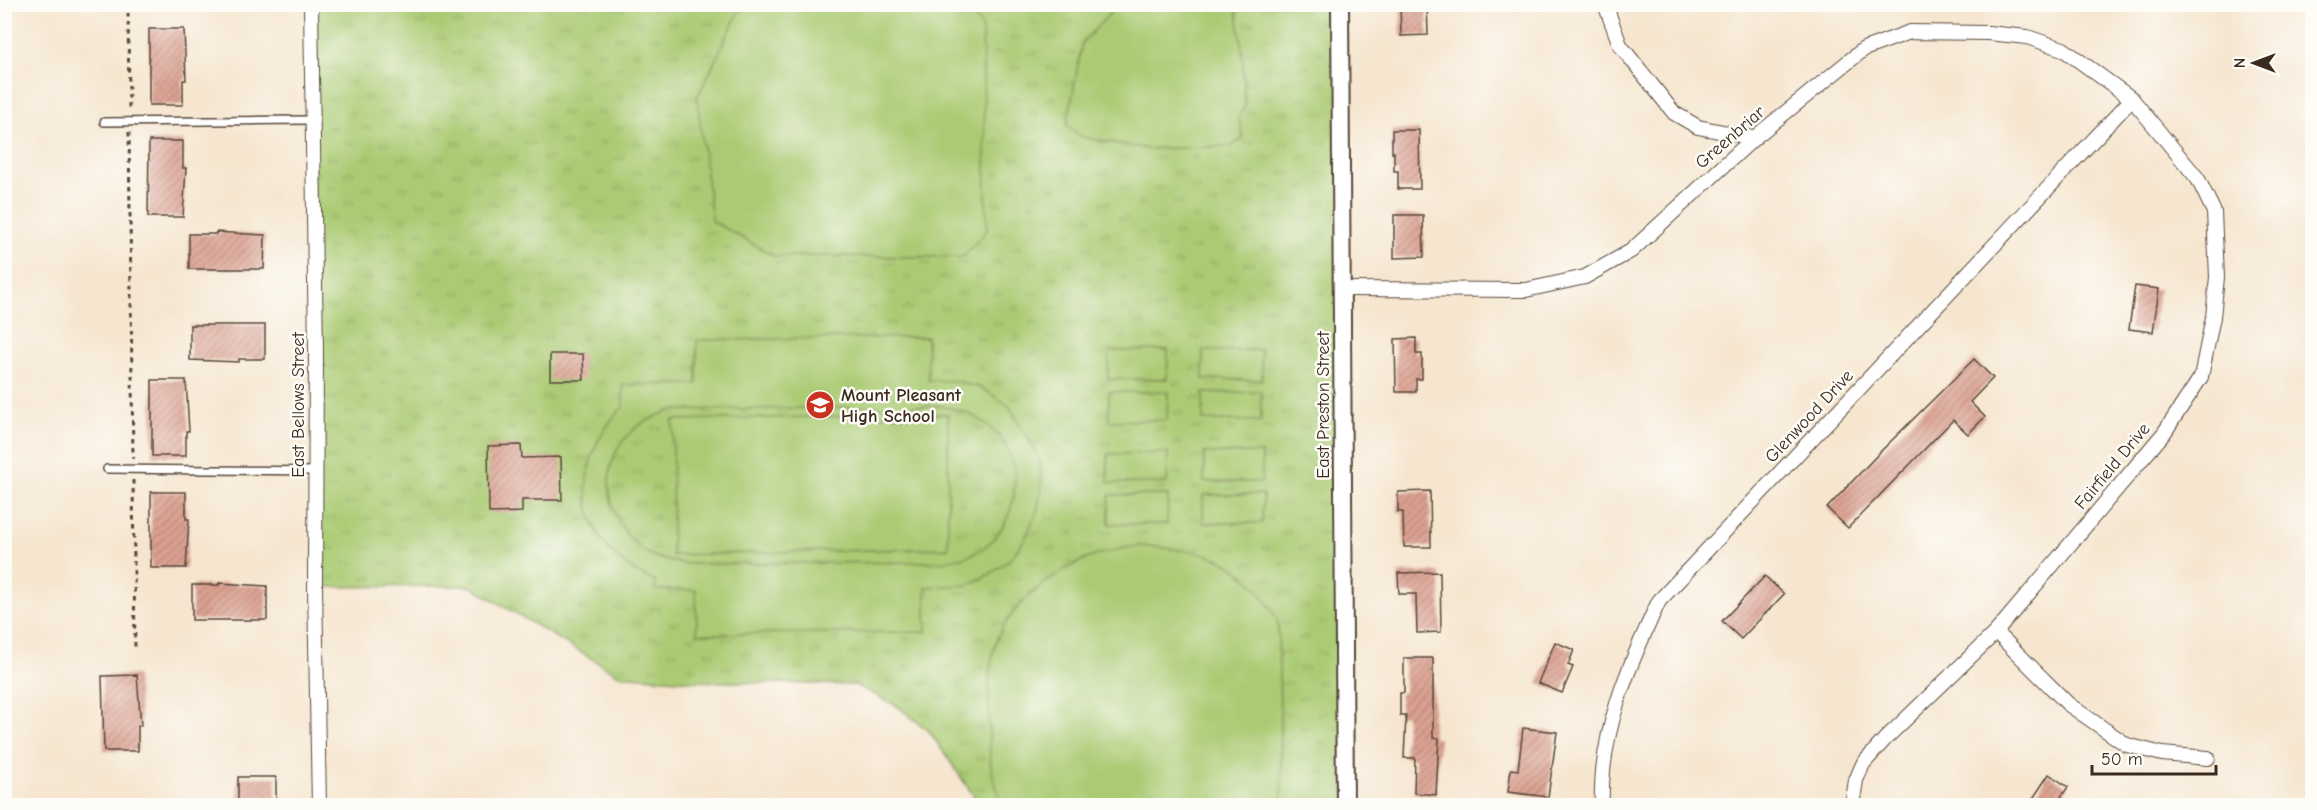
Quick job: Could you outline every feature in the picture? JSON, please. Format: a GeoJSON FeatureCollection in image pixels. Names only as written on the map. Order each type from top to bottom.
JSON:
{"type":"FeatureCollection","features":[{"type":"Feature","properties":{"kind":"street","name":"East Bellows Street"},"geometry":{"type":"LineString","coordinates":[[310,4],[316,351],[319,806]]}},
{"type":"Feature","properties":{"kind":"street","name":"East Preston Street"},"geometry":{"type":"LineString","coordinates":[[1340,4],[1345,806]]}},
{"type":"Feature","properties":{"kind":"street"},"geometry":{"type":"LineString","coordinates":[[1605,4],[1620,45],[1674,113],[1698,127],[1755,138]]}},
{"type":"Feature","properties":{"kind":"street","name":"Greenbriar"},"geometry":{"type":"LineString","coordinates":[[1342,289],[1526,290],[1585,277],[1631,251],[1755,138],[1864,49],[1910,32],[1988,33],[2027,37],[2063,49],[2132,99]]}},
{"type":"Feature","properties":{"kind":"street","name":"Fairfield Drive"},"geometry":{"type":"LineString","coordinates":[[1852,806],[1856,780],[1863,764],[1996,632],[2164,433],[2200,377],[2213,317],[2217,277],[2214,212],[2198,178],[2132,99]]}},
{"type":"Feature","properties":{"kind":"street","name":"Glenwood Drive"},"geometry":{"type":"LineString","coordinates":[[1602,806],[1601,783],[1614,710],[1635,651],[1659,601],[2132,99]]}},
{"type":"Feature","properties":{"kind":"street"},"geometry":{"type":"LineString","coordinates":[[1996,632],[2068,704],[2127,745],[2162,754],[2208,758]]}},
{"type":"Feature","properties":{"kind":"lane"},"geometry":{"type":"LineString","coordinates":[[104,122],[311,120]]}},
{"type":"Feature","properties":{"kind":"lane"},"geometry":{"type":"LineString","coordinates":[[106,469],[316,471]]}},
{"type":"Feature","properties":{"kind":"path"},"geometry":{"type":"LineString","coordinates":[[128,4],[135,650]]}},
{"type":"Feature","properties":{"kind":"green space","name":"Mount Pleasant High School"},"geometry":{"type":"Polygon","coordinates":[[[311,5],[1340,5],[1345,805],[980,805],[929,731],[897,706],[855,685],[690,681],[619,675],[470,586],[315,587],[311,5]]]}},
{"type":"Feature","properties":{"kind":"green space"},"geometry":{"type":"Polygon","coordinates":[[[752,5],[965,5],[982,26],[987,230],[963,257],[775,256],[712,221],[697,98],[739,11],[752,5]]]}},
{"type":"Feature","properties":{"kind":"green space"},"geometry":{"type":"Polygon","coordinates":[[[1118,5],[1236,5],[1242,49],[1245,105],[1239,117],[1243,138],[1232,146],[1147,149],[1082,137],[1067,125],[1082,43],[1118,5]]]}},
{"type":"Feature","properties":{"kind":"green space"},"geometry":{"type":"Polygon","coordinates":[[[927,337],[928,380],[953,381],[982,388],[1009,406],[1039,457],[1042,485],[1037,511],[1025,539],[1010,559],[990,574],[968,585],[926,587],[926,632],[697,634],[696,590],[655,590],[655,581],[629,567],[609,549],[595,528],[588,504],[587,480],[593,454],[605,430],[623,407],[623,385],[697,384],[697,340],[927,337]],[[941,406],[672,410],[641,424],[620,445],[609,477],[614,511],[632,540],[645,552],[685,564],[939,562],[964,557],[986,546],[1006,521],[1014,490],[1014,473],[1011,458],[1004,443],[994,431],[976,418],[941,406]]]}},
{"type":"Feature","properties":{"kind":"green space"},"geometry":{"type":"Polygon","coordinates":[[[1168,350],[1167,379],[1108,379],[1109,351],[1168,350]]]}},
{"type":"Feature","properties":{"kind":"green space"},"geometry":{"type":"Polygon","coordinates":[[[1261,350],[1262,380],[1203,379],[1203,351],[1261,350]]]}},
{"type":"Feature","properties":{"kind":"green space"},"geometry":{"type":"Polygon","coordinates":[[[1109,392],[1168,392],[1167,420],[1109,421],[1109,392]]]}},
{"type":"Feature","properties":{"kind":"green space"},"geometry":{"type":"Polygon","coordinates":[[[1261,392],[1261,421],[1203,420],[1203,393],[1261,392]]]}},
{"type":"Feature","properties":{"kind":"green space"},"geometry":{"type":"Polygon","coordinates":[[[948,414],[948,548],[672,555],[673,420],[948,414]]]}},
{"type":"Feature","properties":{"kind":"green space"},"geometry":{"type":"Polygon","coordinates":[[[1168,453],[1167,483],[1108,483],[1108,454],[1168,453]]]}},
{"type":"Feature","properties":{"kind":"green space"},"geometry":{"type":"Polygon","coordinates":[[[1204,453],[1262,453],[1262,482],[1204,482],[1204,453]]]}},
{"type":"Feature","properties":{"kind":"green space"},"geometry":{"type":"Polygon","coordinates":[[[1263,494],[1262,523],[1203,523],[1203,495],[1263,494]]]}},
{"type":"Feature","properties":{"kind":"green space"},"geometry":{"type":"Polygon","coordinates":[[[1109,495],[1168,495],[1167,524],[1109,524],[1109,495]]]}},
{"type":"Feature","properties":{"kind":"green space"},"geometry":{"type":"Polygon","coordinates":[[[1140,546],[1191,551],[1229,564],[1254,585],[1273,613],[1278,623],[1282,805],[1005,806],[993,775],[989,744],[989,678],[993,653],[999,636],[1021,604],[1052,577],[1087,559],[1113,550],[1140,546]]]}},
{"type":"Feature","properties":{"kind":"building"},"geometry":{"type":"Polygon","coordinates":[[[1400,4],[1427,4],[1428,35],[1401,36],[1400,4]]]}},
{"type":"Feature","properties":{"kind":"building"},"geometry":{"type":"Polygon","coordinates":[[[149,29],[184,29],[186,80],[183,80],[183,105],[149,105],[149,29]]]}},
{"type":"Feature","properties":{"kind":"building"},"geometry":{"type":"Polygon","coordinates":[[[1392,130],[1419,130],[1420,189],[1398,189],[1398,171],[1394,171],[1394,152],[1392,153],[1392,130]]]}},
{"type":"Feature","properties":{"kind":"building"},"geometry":{"type":"Polygon","coordinates":[[[149,141],[183,141],[183,168],[186,168],[183,217],[148,217],[149,141]]]}},
{"type":"Feature","properties":{"kind":"building"},"geometry":{"type":"Polygon","coordinates":[[[1394,215],[1423,215],[1424,257],[1394,258],[1394,215]]]}},
{"type":"Feature","properties":{"kind":"building"},"geometry":{"type":"Polygon","coordinates":[[[216,232],[265,235],[264,269],[189,269],[189,234],[216,234],[216,232]]]}},
{"type":"Feature","properties":{"kind":"building"},"geometry":{"type":"Polygon","coordinates":[[[2135,286],[2159,289],[2153,332],[2129,329],[2135,286]]]}},
{"type":"Feature","properties":{"kind":"building"},"geometry":{"type":"Polygon","coordinates":[[[190,325],[265,325],[265,359],[239,359],[239,362],[190,360],[190,325]]]}},
{"type":"Feature","properties":{"kind":"building"},"geometry":{"type":"Polygon","coordinates":[[[1416,338],[1416,354],[1422,354],[1422,379],[1416,379],[1416,392],[1396,392],[1395,339],[1416,338]]]}},
{"type":"Feature","properties":{"kind":"building"},"geometry":{"type":"Polygon","coordinates":[[[550,354],[583,354],[584,380],[550,380],[550,354]]]}},
{"type":"Feature","properties":{"kind":"building"},"geometry":{"type":"Polygon","coordinates":[[[1974,359],[1993,378],[1970,402],[1985,417],[1968,434],[1953,420],[1848,528],[1827,508],[1974,359]]]}},
{"type":"Feature","properties":{"kind":"building"},"geometry":{"type":"Polygon","coordinates":[[[152,380],[186,380],[189,431],[186,431],[186,456],[152,456],[152,380]]]}},
{"type":"Feature","properties":{"kind":"building"},"geometry":{"type":"Polygon","coordinates":[[[521,445],[522,458],[561,457],[562,500],[522,500],[522,512],[489,513],[488,446],[521,445]]]}},
{"type":"Feature","properties":{"kind":"building"},"geometry":{"type":"Polygon","coordinates":[[[1430,491],[1431,547],[1404,547],[1403,512],[1398,512],[1398,492],[1430,491]]]}},
{"type":"Feature","properties":{"kind":"building"},"geometry":{"type":"Polygon","coordinates":[[[151,492],[186,492],[186,519],[189,519],[186,568],[151,568],[151,492]]]}},
{"type":"Feature","properties":{"kind":"building"},"geometry":{"type":"Polygon","coordinates":[[[1440,572],[1441,632],[1417,633],[1416,594],[1399,594],[1398,573],[1440,572]]]}},
{"type":"Feature","properties":{"kind":"building"},"geometry":{"type":"Polygon","coordinates":[[[1765,576],[1784,594],[1741,639],[1722,621],[1765,576]]]}},
{"type":"Feature","properties":{"kind":"building"},"geometry":{"type":"Polygon","coordinates":[[[219,583],[267,586],[267,620],[192,620],[192,585],[219,585],[219,583]]]}},
{"type":"Feature","properties":{"kind":"building"},"geometry":{"type":"Polygon","coordinates":[[[1555,642],[1574,650],[1568,665],[1573,667],[1562,693],[1538,683],[1555,642]]]}},
{"type":"Feature","properties":{"kind":"building"},"geometry":{"type":"Polygon","coordinates":[[[1404,658],[1433,658],[1433,738],[1439,738],[1436,795],[1414,793],[1415,758],[1404,758],[1406,715],[1400,715],[1400,693],[1404,693],[1404,658]]]}},
{"type":"Feature","properties":{"kind":"building"},"geometry":{"type":"Polygon","coordinates":[[[137,675],[141,726],[138,726],[138,751],[104,751],[102,676],[137,675]]]}},
{"type":"Feature","properties":{"kind":"building"},"geometry":{"type":"Polygon","coordinates":[[[1523,728],[1557,732],[1548,797],[1508,792],[1511,769],[1518,770],[1523,728]]]}},
{"type":"Feature","properties":{"kind":"building"},"geometry":{"type":"Polygon","coordinates":[[[2049,774],[2068,787],[2055,806],[2028,806],[2049,774]]]}},
{"type":"Feature","properties":{"kind":"building"},"geometry":{"type":"Polygon","coordinates":[[[238,777],[276,777],[276,806],[238,806],[238,777]]]}},
{"type":"Feature","properties":{"kind":"place","name":"Mount Pleasant High School"},"geometry":{"type":"Point","coordinates":[820,405]}}]}
